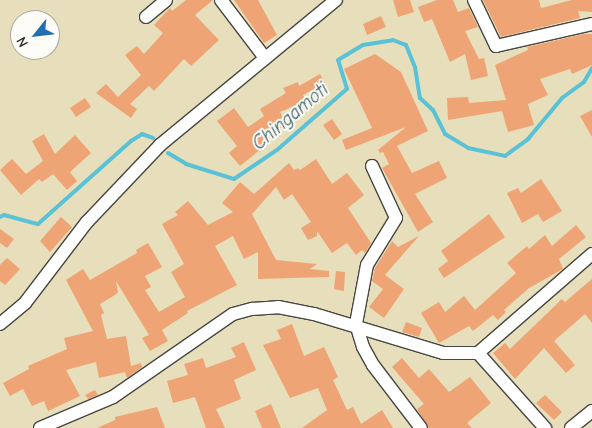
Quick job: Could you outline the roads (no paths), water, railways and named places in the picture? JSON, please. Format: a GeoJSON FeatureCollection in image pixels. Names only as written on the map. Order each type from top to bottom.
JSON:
{"type":"FeatureCollection","features":[{"type":"Feature","properties":{"kind":"street"},"geometry":{"type":"LineString","coordinates":[[146,17],[166,0]]}},
{"type":"Feature","properties":{"kind":"street"},"geometry":{"type":"LineString","coordinates":[[221,0],[265,58]]}},
{"type":"Feature","properties":{"kind":"street"},"geometry":{"type":"LineString","coordinates":[[0,324],[25,303],[87,222],[160,145],[336,0]]}},
{"type":"Feature","properties":{"kind":"street"},"geometry":{"type":"LineString","coordinates":[[474,0],[496,46],[592,24]]}},
{"type":"Feature","properties":{"kind":"street"},"geometry":{"type":"LineString","coordinates":[[372,166],[396,218],[367,265],[356,324],[363,347],[373,365],[421,428]]}},
{"type":"Feature","properties":{"kind":"street"},"geometry":{"type":"LineString","coordinates":[[40,428],[113,397],[233,314],[278,307],[356,324],[443,354],[478,353],[592,254]]}},
{"type":"Feature","properties":{"kind":"street"},"geometry":{"type":"LineString","coordinates":[[478,353],[545,428]]}},
{"type":"Feature","properties":{"kind":"street"},"geometry":{"type":"LineString","coordinates":[[572,428],[592,410]]}},
{"type":"Feature","properties":{"kind":"waterway","name":"Chingamoti"},"geometry":{"type":"LineString","coordinates":[[168,153],[186,164],[234,179],[277,150],[347,89],[338,60],[363,45],[393,40],[406,45],[415,67],[420,98],[433,110],[445,134],[468,148],[505,156],[528,139],[562,98],[584,82],[592,68]]}},
{"type":"Feature","properties":{"kind":"waterway","name":"Chingamoti"},"geometry":{"type":"LineString","coordinates":[[0,217],[4,215],[38,224],[131,141],[142,134],[153,138]]}}]}
